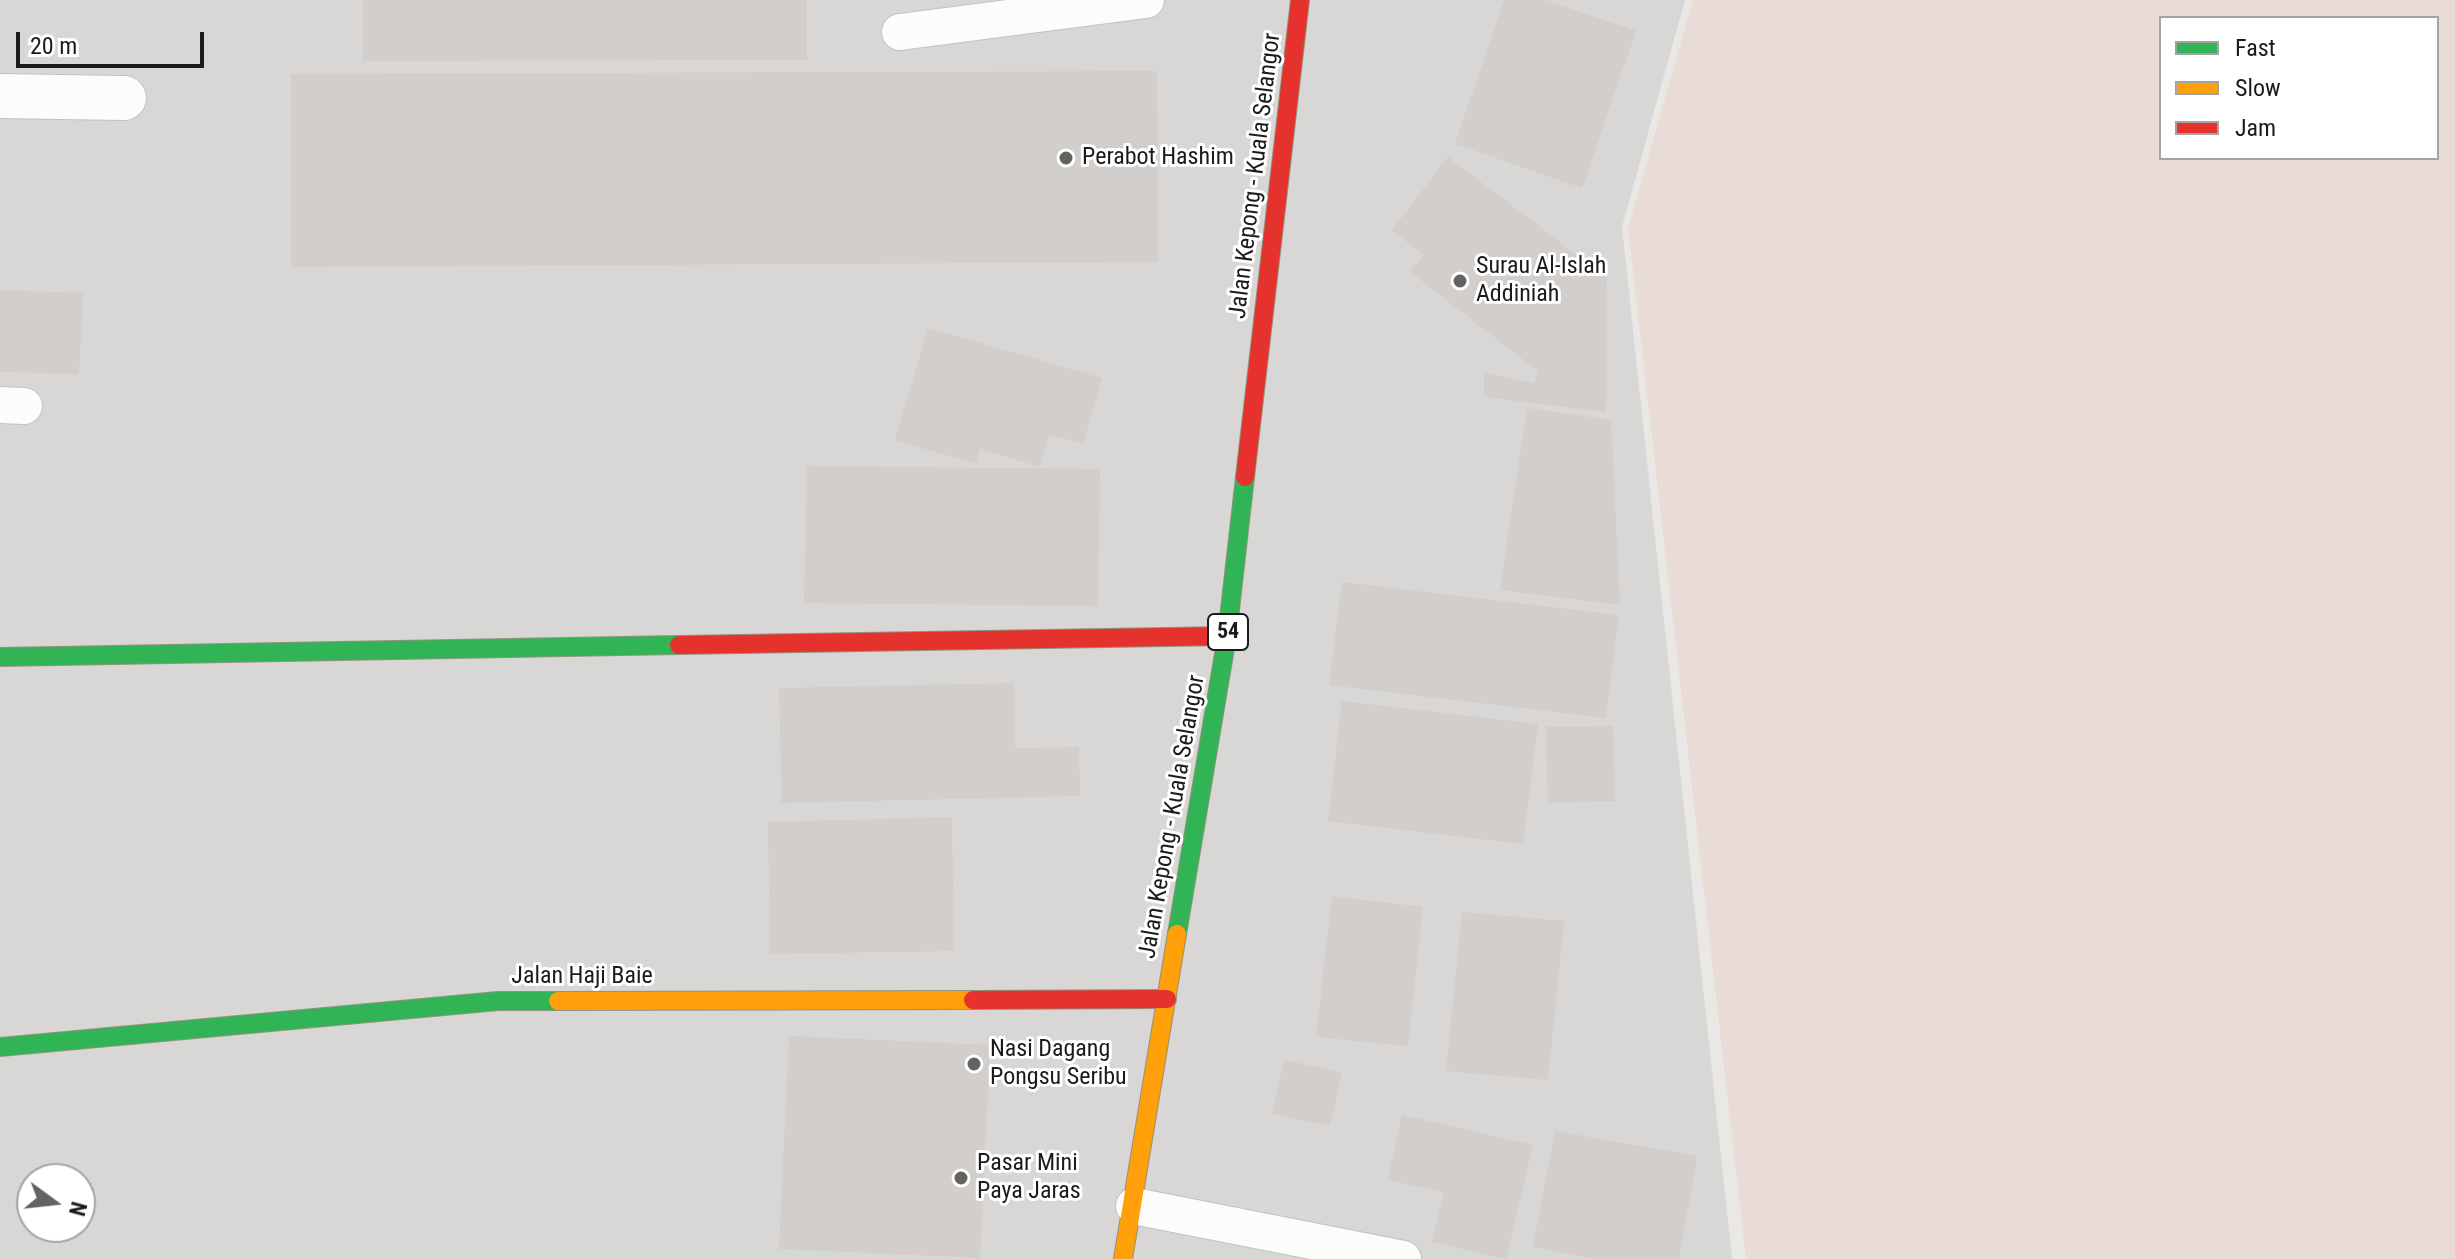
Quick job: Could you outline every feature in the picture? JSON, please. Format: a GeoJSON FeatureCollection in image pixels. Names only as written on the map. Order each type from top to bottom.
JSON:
{"type":"FeatureCollection","features":[{"type":"Feature","properties":{"kind":"main road","name":"Jalan Kepong - Kuala Selangor"},"geometry":{"type":"LineString","coordinates":[[1123,1259],[1227,636],[1300,0]]}},
{"type":"Feature","properties":{"kind":"main road"},"geometry":{"type":"LineString","coordinates":[[0,657],[1227,636]]}},
{"type":"Feature","properties":{"kind":"main road","name":"Jalan Haji Baie"},"geometry":{"type":"LineString","coordinates":[[0,1047],[498,1001],[1167,999]]}},
{"type":"Feature","properties":{"kind":"street"},"geometry":{"type":"LineString","coordinates":[[0,96],[124,98]]}},
{"type":"Feature","properties":{"kind":"lane"},"geometry":{"type":"LineString","coordinates":[[900,32],[1146,0]]}},
{"type":"Feature","properties":{"kind":"lane"},"geometry":{"type":"LineString","coordinates":[[1134,1206],[1403,1259]]}},
{"type":"Feature","properties":{"kind":"shaded area"},"geometry":{"type":"Polygon","coordinates":[[[0,0],[1685,0],[1622,227],[1732,1259],[0,1259],[0,0]]]}},
{"type":"Feature","properties":{"kind":"shaded area"},"geometry":{"type":"Polygon","coordinates":[[[1693,0],[2455,0],[2455,1259],[1746,1259],[1628,228],[1693,0]]]}},
{"type":"Feature","properties":{"kind":"building"},"geometry":{"type":"Polygon","coordinates":[[[363,0],[807,0],[807,60],[363,61],[363,0]]]}},
{"type":"Feature","properties":{"kind":"building"},"geometry":{"type":"Polygon","coordinates":[[[1504,0],[1546,0],[1636,31],[1582,188],[1455,144],[1504,0]]]}},
{"type":"Feature","properties":{"kind":"building"},"geometry":{"type":"Polygon","coordinates":[[[1157,71],[1158,262],[291,267],[291,74],[1157,71]]]}},
{"type":"Feature","properties":{"kind":"building"},"geometry":{"type":"Polygon","coordinates":[[[1448,157],[1607,278],[1606,412],[1484,397],[1484,373],[1534,383],[1538,371],[1410,272],[1423,255],[1392,230],[1448,157]]]}},
{"type":"Feature","properties":{"kind":"building"},"geometry":{"type":"Polygon","coordinates":[[[0,290],[83,293],[79,374],[0,372],[0,290]]]}},
{"type":"Feature","properties":{"kind":"building"},"geometry":{"type":"Polygon","coordinates":[[[928,328],[1102,378],[1083,444],[1049,434],[1040,467],[980,449],[976,464],[895,440],[928,328]]]}},
{"type":"Feature","properties":{"kind":"building"},"geometry":{"type":"Polygon","coordinates":[[[1527,408],[1611,420],[1620,605],[1500,590],[1527,408]]]}},
{"type":"Feature","properties":{"kind":"building"},"geometry":{"type":"Polygon","coordinates":[[[807,466],[1100,469],[1098,606],[804,603],[807,466]]]}},
{"type":"Feature","properties":{"kind":"building"},"geometry":{"type":"Polygon","coordinates":[[[1342,582],[1619,615],[1606,718],[1329,685],[1342,582]]]}},
{"type":"Feature","properties":{"kind":"building"},"geometry":{"type":"Polygon","coordinates":[[[1014,683],[1015,748],[1079,747],[1080,796],[782,803],[779,688],[1014,683]]]}},
{"type":"Feature","properties":{"kind":"building"},"geometry":{"type":"Polygon","coordinates":[[[1342,701],[1538,724],[1523,844],[1328,821],[1342,701]]]}},
{"type":"Feature","properties":{"kind":"building"},"geometry":{"type":"Polygon","coordinates":[[[1613,726],[1615,801],[1548,803],[1546,727],[1613,726]]]}},
{"type":"Feature","properties":{"kind":"building"},"geometry":{"type":"Polygon","coordinates":[[[952,817],[954,951],[770,954],[768,822],[952,817]]]}},
{"type":"Feature","properties":{"kind":"building"},"geometry":{"type":"Polygon","coordinates":[[[1332,896],[1423,907],[1408,1046],[1316,1037],[1332,896]]]}},
{"type":"Feature","properties":{"kind":"building"},"geometry":{"type":"Polygon","coordinates":[[[1462,912],[1564,921],[1548,1080],[1446,1071],[1462,912]]]}},
{"type":"Feature","properties":{"kind":"building"},"geometry":{"type":"Polygon","coordinates":[[[789,1036],[990,1045],[980,1258],[779,1249],[789,1036]]]}},
{"type":"Feature","properties":{"kind":"building"},"geometry":{"type":"Polygon","coordinates":[[[1284,1060],[1342,1072],[1330,1126],[1272,1114],[1284,1060]]]}},
{"type":"Feature","properties":{"kind":"building"},"geometry":{"type":"Polygon","coordinates":[[[1402,1115],[1533,1145],[1506,1259],[1432,1242],[1444,1192],[1388,1180],[1402,1115]]]}},
{"type":"Feature","properties":{"kind":"building"},"geometry":{"type":"Polygon","coordinates":[[[1555,1131],[1697,1156],[1679,1259],[1596,1259],[1533,1247],[1555,1131]]]}},
{"type":"Feature","properties":{"kind":"traffic: fast"},"geometry":{"type":"LineString","coordinates":[[1177,934],[1227,636],[1245,477]]}},
{"type":"Feature","properties":{"kind":"traffic: fast"},"geometry":{"type":"LineString","coordinates":[[0,657],[679,645]]}},
{"type":"Feature","properties":{"kind":"traffic: fast"},"geometry":{"type":"LineString","coordinates":[[0,1047],[498,1001],[558,1001]]}},
{"type":"Feature","properties":{"kind":"traffic: slow"},"geometry":{"type":"LineString","coordinates":[[1123,1259],[1177,934]]}},
{"type":"Feature","properties":{"kind":"traffic: slow"},"geometry":{"type":"LineString","coordinates":[[558,1001],[973,1000]]}},
{"type":"Feature","properties":{"kind":"traffic: jam"},"geometry":{"type":"LineString","coordinates":[[1245,477],[1300,0]]}},
{"type":"Feature","properties":{"kind":"traffic: jam"},"geometry":{"type":"LineString","coordinates":[[679,645],[1227,636]]}},
{"type":"Feature","properties":{"kind":"traffic: jam"},"geometry":{"type":"LineString","coordinates":[[973,1000],[1167,999]]}},
{"type":"Feature","properties":{"kind":"place","name":"Perabot Hashim"},"geometry":{"type":"Point","coordinates":[1066,158]}},
{"type":"Feature","properties":{"kind":"place","name":"Surau Al-Islah Addiniah"},"geometry":{"type":"Point","coordinates":[1460,281]}},
{"type":"Feature","properties":{"kind":"place","name":"Nasi Dagang Pongsu Seribu"},"geometry":{"type":"Point","coordinates":[974,1064]}},
{"type":"Feature","properties":{"kind":"place","name":"Pasar Mini Paya Jaras"},"geometry":{"type":"Point","coordinates":[961,1178]}}]}
